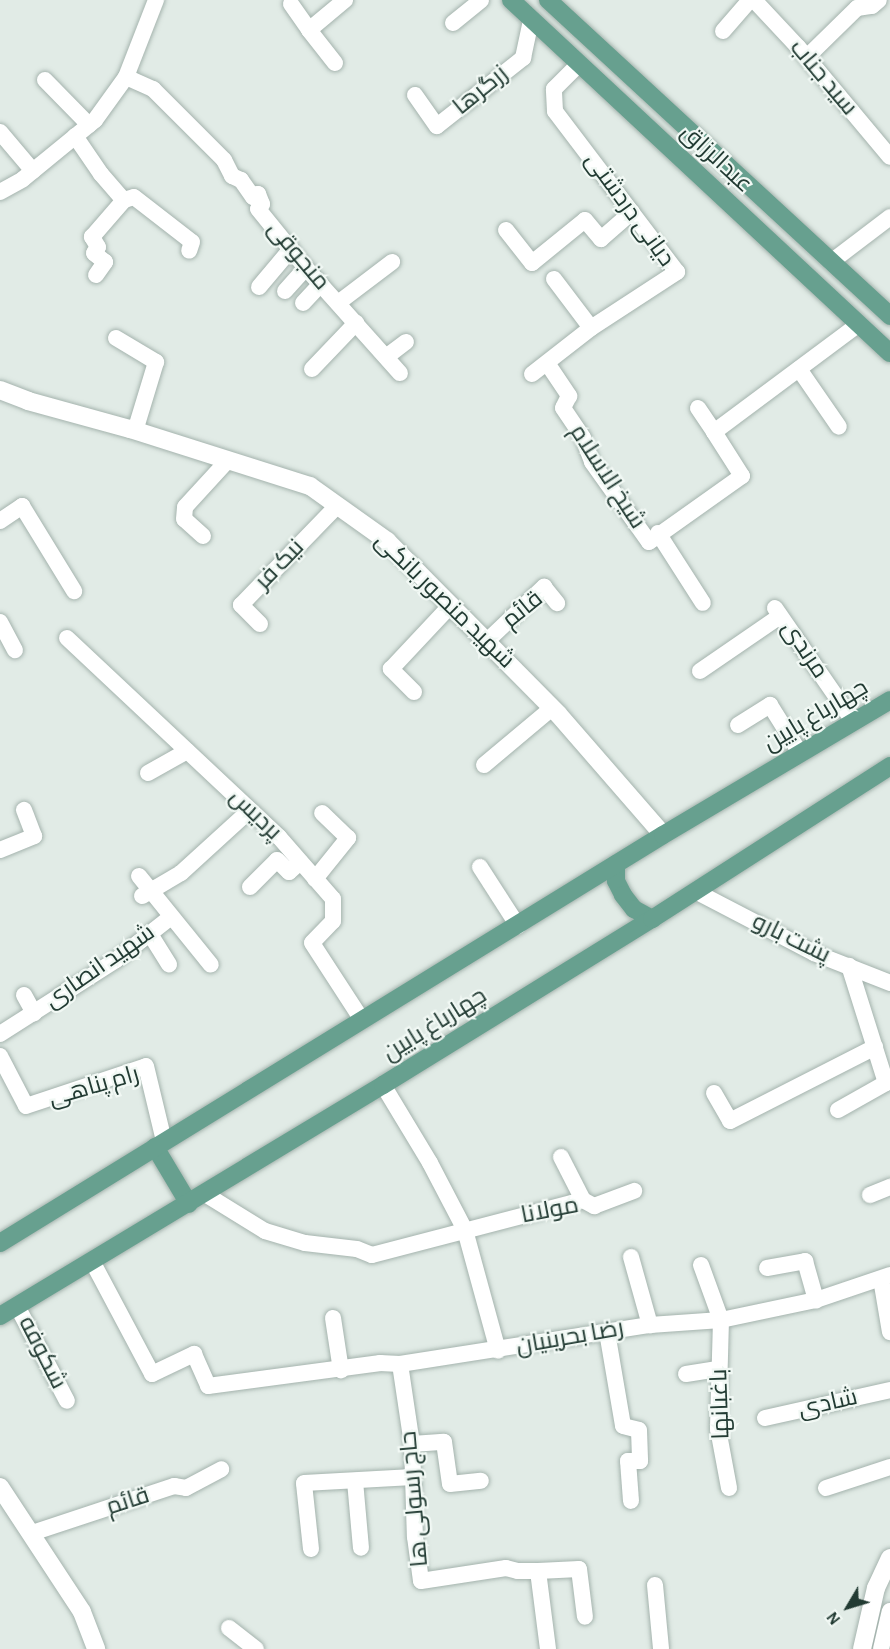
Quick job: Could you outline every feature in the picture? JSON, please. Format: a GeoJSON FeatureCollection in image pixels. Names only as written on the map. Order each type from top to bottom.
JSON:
{"type":"FeatureCollection","features":[{"type":"Feature","properties":{"kind":"main road","name":"عبدالرزاق"},"geometry":{"type":"LineString","coordinates":[[511,0],[888,352]]}},
{"type":"Feature","properties":{"kind":"main road","name":"عبدالرزاق"},"geometry":{"type":"LineString","coordinates":[[548,0],[890,315]]}},
{"type":"Feature","properties":{"kind":"main road","name":"چهارباغ پایین"},"geometry":{"type":"LineString","coordinates":[[0,1244],[663,835],[890,700]]}},
{"type":"Feature","properties":{"kind":"main road","name":"چهارباغ پایین"},"geometry":{"type":"LineString","coordinates":[[0,1316],[383,1085],[695,891],[890,766]]}},
{"type":"Feature","properties":{"kind":"main road"},"geometry":{"type":"LineString","coordinates":[[616,864],[616,881],[624,895],[634,909],[652,918]]}},
{"type":"Feature","properties":{"kind":"main road"},"geometry":{"type":"LineString","coordinates":[[159,1144],[189,1204]]}},
{"type":"Feature","properties":{"kind":"street"},"geometry":{"type":"LineString","coordinates":[[0,192],[33,171],[89,125],[126,77],[156,0]]}},
{"type":"Feature","properties":{"kind":"street"},"geometry":{"type":"LineString","coordinates":[[309,30],[345,0]]}},
{"type":"Feature","properties":{"kind":"street"},"geometry":{"type":"LineString","coordinates":[[453,23],[481,0]]}},
{"type":"Feature","properties":{"kind":"street"},"geometry":{"type":"LineString","coordinates":[[723,31],[752,0]]}},
{"type":"Feature","properties":{"kind":"street","name":"سید جناب"},"geometry":{"type":"LineString","coordinates":[[752,0],[807,57],[890,157]]}},
{"type":"Feature","properties":{"kind":"street"},"geometry":{"type":"LineString","coordinates":[[807,57],[857,8],[872,6],[879,0]]}},
{"type":"Feature","properties":{"kind":"street"},"geometry":{"type":"LineString","coordinates":[[291,4],[335,63]]}},
{"type":"Feature","properties":{"kind":"street","name":"زرگرها"},"geometry":{"type":"LineString","coordinates":[[416,95],[437,126],[523,58],[531,19]]}},
{"type":"Feature","properties":{"kind":"street","name":"دیانی دردشتی"},"geometry":{"type":"LineString","coordinates":[[532,374],[591,328],[677,272],[632,212],[612,176],[555,111],[554,89],[579,64]]}},
{"type":"Feature","properties":{"kind":"street","name":"منجوقی"},"geometry":{"type":"LineString","coordinates":[[126,77],[153,89],[224,160],[232,176],[241,180],[252,197],[258,195],[262,204],[258,209],[306,268],[400,373]]}},
{"type":"Feature","properties":{"kind":"street"},"geometry":{"type":"LineString","coordinates":[[45,80],[89,125]]}},
{"type":"Feature","properties":{"kind":"street"},"geometry":{"type":"LineString","coordinates":[[0,132],[33,171]]}},
{"type":"Feature","properties":{"kind":"street"},"geometry":{"type":"LineString","coordinates":[[75,136],[101,174],[124,200]]}},
{"type":"Feature","properties":{"kind":"street"},"geometry":{"type":"LineString","coordinates":[[96,276],[105,262],[94,253],[98,248],[92,237],[124,200],[134,197],[192,242],[189,251]]}},
{"type":"Feature","properties":{"kind":"street"},"geometry":{"type":"LineString","coordinates":[[506,230],[532,263],[585,220],[601,239],[632,212]]}},
{"type":"Feature","properties":{"kind":"street"},"geometry":{"type":"LineString","coordinates":[[831,262],[890,217]]}},
{"type":"Feature","properties":{"kind":"street"},"geometry":{"type":"LineString","coordinates":[[259,287],[291,249]]}},
{"type":"Feature","properties":{"kind":"street"},"geometry":{"type":"LineString","coordinates":[[338,303],[392,262]]}},
{"type":"Feature","properties":{"kind":"street"},"geometry":{"type":"LineString","coordinates":[[285,291],[306,268]]}},
{"type":"Feature","properties":{"kind":"street"},"geometry":{"type":"LineString","coordinates":[[554,279],[591,328]]}},
{"type":"Feature","properties":{"kind":"street"},"geometry":{"type":"LineString","coordinates":[[303,303],[321,284]]}},
{"type":"Feature","properties":{"kind":"street"},"geometry":{"type":"LineString","coordinates":[[312,369],[356,323]]}},
{"type":"Feature","properties":{"kind":"street"},"geometry":{"type":"LineString","coordinates":[[698,408],[714,432],[859,324]]}},
{"type":"Feature","properties":{"kind":"street"},"geometry":{"type":"LineString","coordinates":[[116,338],[156,362],[135,431]]}},
{"type":"Feature","properties":{"kind":"street"},"geometry":{"type":"LineString","coordinates":[[386,357],[406,342]]}},
{"type":"Feature","properties":{"kind":"street","name":"شیخ الاسلام"},"geometry":{"type":"LineString","coordinates":[[547,363],[569,396],[563,408],[583,438],[592,462],[649,542],[658,533],[742,476],[714,432]]}},
{"type":"Feature","properties":{"kind":"street"},"geometry":{"type":"LineString","coordinates":[[799,369],[839,427]]}},
{"type":"Feature","properties":{"kind":"street","name":"شهید منصور بانکی"},"geometry":{"type":"LineString","coordinates":[[0,390],[28,401],[135,431],[310,486],[387,541],[552,708],[663,835]]}},
{"type":"Feature","properties":{"kind":"street"},"geometry":{"type":"LineString","coordinates":[[202,536],[184,519],[185,507],[228,460]]}},
{"type":"Feature","properties":{"kind":"street"},"geometry":{"type":"LineString","coordinates":[[0,521],[22,506],[74,591]]}},
{"type":"Feature","properties":{"kind":"street","name":"نیک فر"},"geometry":{"type":"LineString","coordinates":[[260,624],[241,605],[337,506]]}},
{"type":"Feature","properties":{"kind":"street"},"geometry":{"type":"LineString","coordinates":[[658,533],[704,603]]}},
{"type":"Feature","properties":{"kind":"street","name":"قائم"},"geometry":{"type":"LineString","coordinates":[[487,641],[544,587],[557,603]]}},
{"type":"Feature","properties":{"kind":"street"},"geometry":{"type":"LineString","coordinates":[[414,692],[391,669],[451,605]]}},
{"type":"Feature","properties":{"kind":"street","name":"مرندی"},"geometry":{"type":"LineString","coordinates":[[700,671],[778,612],[853,721]]}},
{"type":"Feature","properties":{"kind":"street"},"geometry":{"type":"LineString","coordinates":[[0,622],[15,650]]}},
{"type":"Feature","properties":{"kind":"street","name":"پردیس"},"geometry":{"type":"LineString","coordinates":[[67,638],[250,810],[333,899],[333,921],[312,943],[362,1020]]}},
{"type":"Feature","properties":{"kind":"street"},"geometry":{"type":"LineString","coordinates":[[738,725],[770,705],[800,753]]}},
{"type":"Feature","properties":{"kind":"street"},"geometry":{"type":"LineString","coordinates":[[484,765],[552,708]]}},
{"type":"Feature","properties":{"kind":"street"},"geometry":{"type":"LineString","coordinates":[[148,773],[187,751]]}},
{"type":"Feature","properties":{"kind":"street"},"geometry":{"type":"LineString","coordinates":[[0,850],[34,836],[24,810]]}},
{"type":"Feature","properties":{"kind":"street","name":"شهید انصاری"},"geometry":{"type":"LineString","coordinates":[[146,893],[181,873],[250,810]]}},
{"type":"Feature","properties":{"kind":"street"},"geometry":{"type":"LineString","coordinates":[[315,879],[348,838],[322,813]]}},
{"type":"Feature","properties":{"kind":"street"},"geometry":{"type":"LineString","coordinates":[[250,887],[277,860],[289,872],[300,862]]}},
{"type":"Feature","properties":{"kind":"street"},"geometry":{"type":"LineString","coordinates":[[480,867],[518,926]]}},
{"type":"Feature","properties":{"kind":"street","name":"شهید انصاری"},"geometry":{"type":"LineString","coordinates":[[0,1034],[116,960],[171,918],[146,893],[139,876]]}},
{"type":"Feature","properties":{"kind":"street","name":"پشت بارو"},"geometry":{"type":"LineString","coordinates":[[695,891],[814,953],[890,983]]}},
{"type":"Feature","properties":{"kind":"street"},"geometry":{"type":"LineString","coordinates":[[171,918],[211,965]]}},
{"type":"Feature","properties":{"kind":"street"},"geometry":{"type":"LineString","coordinates":[[150,934],[169,964]]}},
{"type":"Feature","properties":{"kind":"street"},"geometry":{"type":"LineString","coordinates":[[838,1110],[886,1083],[849,966]]}},
{"type":"Feature","properties":{"kind":"street"},"geometry":{"type":"LineString","coordinates":[[24,994],[34,1013]]}},
{"type":"Feature","properties":{"kind":"street"},"geometry":{"type":"LineString","coordinates":[[714,1094],[730,1121],[875,1047]]}},
{"type":"Feature","properties":{"kind":"street","name":"رام پناهی"},"geometry":{"type":"LineString","coordinates":[[0,1056],[5,1076],[26,1106],[146,1066],[159,1144]]}},
{"type":"Feature","properties":{"kind":"street","name":"رضا بحرینیان"},"geometry":{"type":"LineString","coordinates":[[383,1085],[430,1163],[465,1230],[498,1350],[650,1325],[721,1320],[816,1300],[886,1277]]}},
{"type":"Feature","properties":{"kind":"street"},"geometry":{"type":"LineString","coordinates":[[561,1156],[583,1200]]}},
{"type":"Feature","properties":{"kind":"street"},"geometry":{"type":"LineString","coordinates":[[870,1195],[890,1187]]}},
{"type":"Feature","properties":{"kind":"street","name":"مولانا"},"geometry":{"type":"LineString","coordinates":[[465,1230],[583,1200],[594,1206],[634,1191]]}},
{"type":"Feature","properties":{"kind":"street"},"geometry":{"type":"LineString","coordinates":[[205,1194],[265,1231],[304,1243],[357,1250],[372,1256],[465,1230]]}},
{"type":"Feature","properties":{"kind":"street"},"geometry":{"type":"LineString","coordinates":[[631,1257],[650,1325]]}},
{"type":"Feature","properties":{"kind":"street"},"geometry":{"type":"LineString","coordinates":[[92,1261],[152,1374],[194,1354],[208,1386],[380,1363],[400,1364],[498,1350]]}},
{"type":"Feature","properties":{"kind":"street"},"geometry":{"type":"LineString","coordinates":[[767,1268],[805,1261],[816,1300]]}},
{"type":"Feature","properties":{"kind":"street"},"geometry":{"type":"LineString","coordinates":[[701,1265],[721,1320]]}},
{"type":"Feature","properties":{"kind":"street"},"geometry":{"type":"LineString","coordinates":[[886,1277],[890,1332]]}},
{"type":"Feature","properties":{"kind":"street","name":"شکوفه"},"geometry":{"type":"LineString","coordinates":[[17,1305],[67,1401]]}},
{"type":"Feature","properties":{"kind":"street"},"geometry":{"type":"LineString","coordinates":[[333,1318],[341,1370]]}},
{"type":"Feature","properties":{"kind":"street","name":"باغبانها"},"geometry":{"type":"LineString","coordinates":[[721,1320],[718,1429],[729,1488]]}},
{"type":"Feature","properties":{"kind":"street"},"geometry":{"type":"LineString","coordinates":[[607,1332],[623,1426],[639,1430],[640,1461],[628,1461],[631,1501]]}},
{"type":"Feature","properties":{"kind":"street","name":"حاج رسولی ها"},"geometry":{"type":"LineString","coordinates":[[400,1364],[412,1444],[416,1537],[421,1581],[506,1568],[518,1571],[538,1571]]}},
{"type":"Feature","properties":{"kind":"street"},"geometry":{"type":"LineString","coordinates":[[686,1374],[718,1369]]}},
{"type":"Feature","properties":{"kind":"street","name":"شادی"},"geometry":{"type":"LineString","coordinates":[[765,1418],[890,1390]]}},
{"type":"Feature","properties":{"kind":"street"},"geometry":{"type":"LineString","coordinates":[[412,1444],[444,1442],[450,1484],[482,1481]]}},
{"type":"Feature","properties":{"kind":"street"},"geometry":{"type":"LineString","coordinates":[[826,1488],[890,1467]]}},
{"type":"Feature","properties":{"kind":"street","name":"قائم"},"geometry":{"type":"LineString","coordinates":[[32,1533],[174,1486],[186,1488],[221,1469]]}},
{"type":"Feature","properties":{"kind":"street"},"geometry":{"type":"LineString","coordinates":[[311,1549],[304,1483],[413,1477]]}},
{"type":"Feature","properties":{"kind":"street"},"geometry":{"type":"LineString","coordinates":[[355,1481],[361,1548]]}},
{"type":"Feature","properties":{"kind":"street"},"geometry":{"type":"LineString","coordinates":[[0,1487],[82,1612],[96,1649]]}},
{"type":"Feature","properties":{"kind":"street"},"geometry":{"type":"LineString","coordinates":[[862,1649],[876,1588],[890,1558]]}},
{"type":"Feature","properties":{"kind":"street"},"geometry":{"type":"LineString","coordinates":[[548,1649],[538,1571],[579,1569],[585,1617]]}},
{"type":"Feature","properties":{"kind":"street"},"geometry":{"type":"LineString","coordinates":[[655,1586],[661,1649]]}},
{"type":"Feature","properties":{"kind":"street"},"geometry":{"type":"LineString","coordinates":[[881,1649],[890,1611]]}},
{"type":"Feature","properties":{"kind":"street"},"geometry":{"type":"LineString","coordinates":[[229,1628],[256,1649]]}}]}
